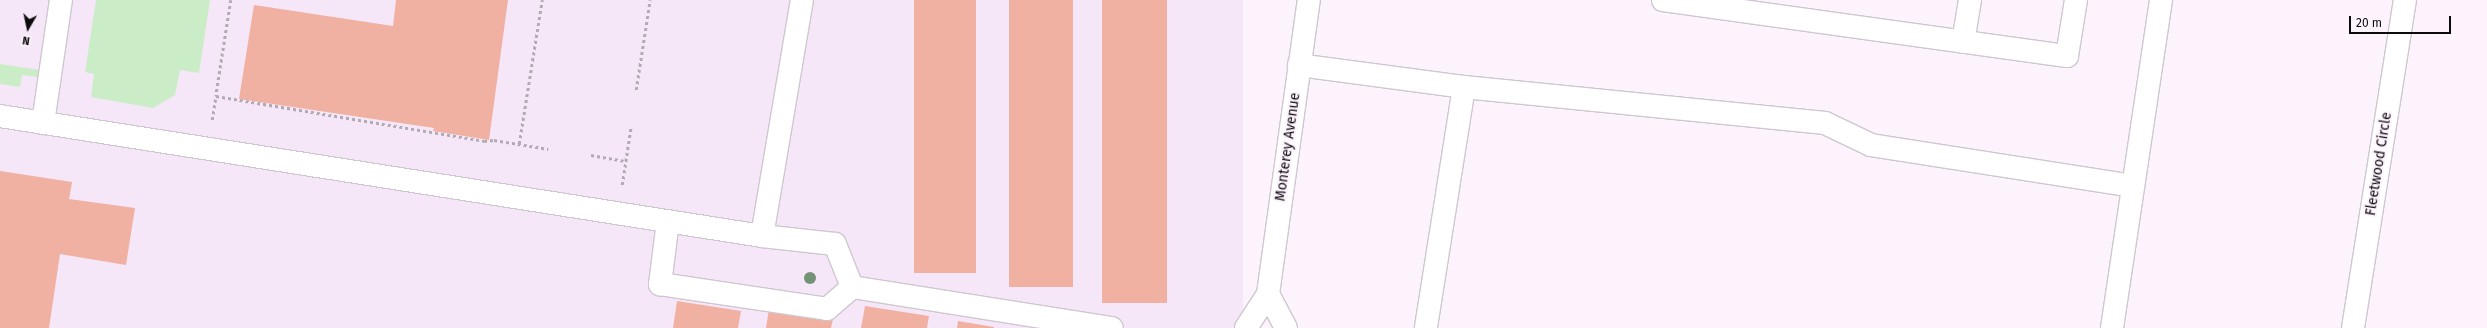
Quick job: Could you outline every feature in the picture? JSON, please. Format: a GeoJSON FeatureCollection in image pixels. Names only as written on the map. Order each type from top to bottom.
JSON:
{"type":"FeatureCollection","features":[{"type":"Feature","properties":{"kind":"street"},"geometry":{"type":"LineString","coordinates":[[43,123],[61,0]]}},
{"type":"Feature","properties":{"kind":"street"},"geometry":{"type":"LineString","coordinates":[[762,236],[802,0]]}},
{"type":"Feature","properties":{"kind":"street","name":"Monterey Avenue"},"geometry":{"type":"LineString","coordinates":[[1246,328],[1268,294],[1309,0]]}},
{"type":"Feature","properties":{"kind":"street"},"geometry":{"type":"LineString","coordinates":[[1663,0],[2066,56],[2076,0]]}},
{"type":"Feature","properties":{"kind":"street"},"geometry":{"type":"LineString","coordinates":[[1963,42],[1970,0]]}},
{"type":"Feature","properties":{"kind":"street"},"geometry":{"type":"LineString","coordinates":[[2112,328],[2161,0]]}},
{"type":"Feature","properties":{"kind":"street","name":"Fleetwood Circle"},"geometry":{"type":"LineString","coordinates":[[2354,328],[2405,0]]}},
{"type":"Feature","properties":{"kind":"street"},"geometry":{"type":"LineString","coordinates":[[1299,65],[1464,87],[1826,123],[1871,145],[2133,186]]}},
{"type":"Feature","properties":{"kind":"street"},"geometry":{"type":"LineString","coordinates":[[1426,328],[1464,87]]}},
{"type":"Feature","properties":{"kind":"street"},"geometry":{"type":"LineString","coordinates":[[0,116],[762,236],[834,244],[852,288]]}},
{"type":"Feature","properties":{"kind":"street"},"geometry":{"type":"LineString","coordinates":[[668,221],[660,284],[827,309],[852,288],[1112,328]]}},
{"type":"Feature","properties":{"kind":"street"},"geometry":{"type":"LineString","coordinates":[[1268,294],[1286,328]]}},
{"type":"Feature","properties":{"kind":"path"},"geometry":{"type":"LineString","coordinates":[[231,0],[216,96],[484,141],[548,148]]}},
{"type":"Feature","properties":{"kind":"path"},"geometry":{"type":"LineString","coordinates":[[519,144],[542,0]]}},
{"type":"Feature","properties":{"kind":"path"},"geometry":{"type":"LineString","coordinates":[[636,90],[650,0]]}},
{"type":"Feature","properties":{"kind":"path"},"geometry":{"type":"LineString","coordinates":[[622,187],[631,126]]}},
{"type":"Feature","properties":{"kind":"path"},"geometry":{"type":"LineString","coordinates":[[591,155],[626,161]]}},
{"type":"Feature","properties":{"kind":"shaded area"},"geometry":{"type":"Polygon","coordinates":[[[0,0],[1243,0],[1243,328],[0,328],[0,0]]]}},
{"type":"Feature","properties":{"kind":"green space"},"geometry":{"type":"Polygon","coordinates":[[[96,0],[210,0],[199,73],[180,70],[175,95],[153,108],[91,97],[94,74],[85,72],[96,0]]]}},
{"type":"Feature","properties":{"kind":"green space"},"geometry":{"type":"Polygon","coordinates":[[[0,64],[40,70],[39,77],[22,75],[20,87],[0,84],[0,64]]]}},
{"type":"Feature","properties":{"kind":"building"},"geometry":{"type":"Polygon","coordinates":[[[396,0],[508,0],[489,140],[433,131],[434,128],[239,99],[254,5],[393,26],[396,0]]]}},
{"type":"Feature","properties":{"kind":"building"},"geometry":{"type":"Polygon","coordinates":[[[914,0],[976,0],[976,273],[914,273],[914,0]]]}},
{"type":"Feature","properties":{"kind":"building"},"geometry":{"type":"Polygon","coordinates":[[[1009,0],[1073,0],[1073,287],[1009,287],[1009,0]]]}},
{"type":"Feature","properties":{"kind":"building"},"geometry":{"type":"Polygon","coordinates":[[[1102,0],[1167,0],[1167,303],[1102,303],[1102,0]]]}},
{"type":"Feature","properties":{"kind":"building"},"geometry":{"type":"Polygon","coordinates":[[[0,171],[72,182],[69,199],[135,208],[126,265],[60,254],[49,328],[0,328],[0,171]]]}},
{"type":"Feature","properties":{"kind":"building"},"geometry":{"type":"Polygon","coordinates":[[[677,301],[741,311],[738,328],[673,328],[677,301]]]}},
{"type":"Feature","properties":{"kind":"building"},"geometry":{"type":"Polygon","coordinates":[[[865,306],[929,316],[927,328],[861,328],[865,306]]]}},
{"type":"Feature","properties":{"kind":"building"},"geometry":{"type":"Polygon","coordinates":[[[769,309],[833,319],[831,328],[766,328],[769,309]]]}},
{"type":"Feature","properties":{"kind":"building"},"geometry":{"type":"Polygon","coordinates":[[[958,321],[994,327],[994,328],[957,328],[958,321]]]}}]}
